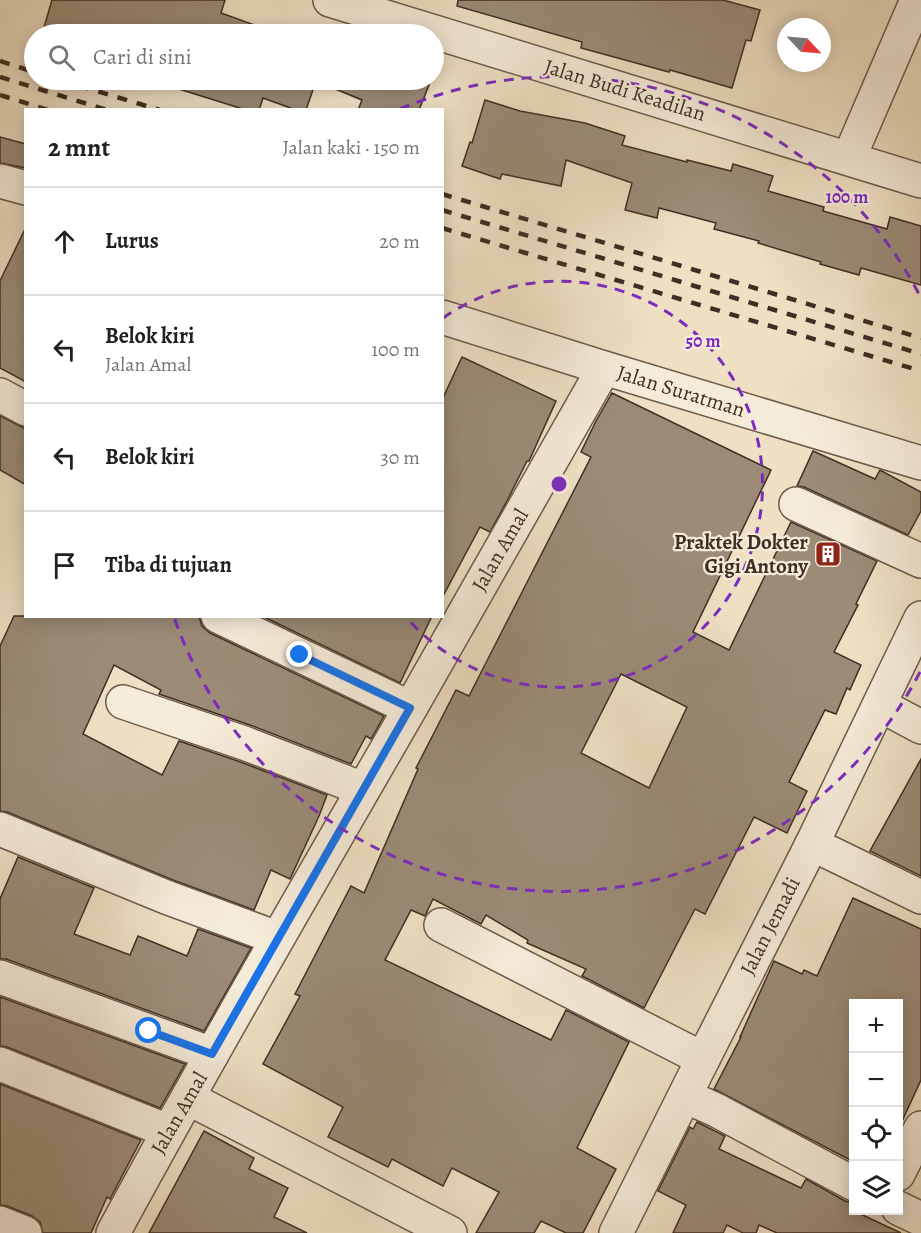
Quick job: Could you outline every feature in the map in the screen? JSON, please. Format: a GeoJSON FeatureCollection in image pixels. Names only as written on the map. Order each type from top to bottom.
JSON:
{"type":"FeatureCollection","features":[{"type":"Feature","properties":{"kind":"street","name":"Jalan Budi Keadilan"},"geometry":{"type":"LineString","coordinates":[[330,0],[391,9],[437,24]]}},
{"type":"Feature","properties":{"kind":"street"},"geometry":{"type":"LineString","coordinates":[[849,158],[917,0]]}},
{"type":"Feature","properties":{"kind":"street","name":"Jalan Budi Keadilan"},"geometry":{"type":"LineString","coordinates":[[444,26],[921,181]]}},
{"type":"Feature","properties":{"kind":"street"},"geometry":{"type":"LineString","coordinates":[[0,182],[24,188]]}},
{"type":"Feature","properties":{"kind":"street","name":"Jalan Suratman"},"geometry":{"type":"LineString","coordinates":[[444,318],[921,463]]}},
{"type":"Feature","properties":{"kind":"street","name":"Jalan Amal"},"geometry":{"type":"LineString","coordinates":[[113,1233],[277,938],[604,368]]}},
{"type":"Feature","properties":{"kind":"street"},"geometry":{"type":"LineString","coordinates":[[0,395],[24,408]]}},
{"type":"Feature","properties":{"kind":"street"},"geometry":{"type":"LineString","coordinates":[[796,504],[921,561]]}},
{"type":"Feature","properties":{"kind":"street"},"geometry":{"type":"LineString","coordinates":[[222,618],[410,708]]}},
{"type":"Feature","properties":{"kind":"street","name":"Jalan Jemadi"},"geometry":{"type":"LineString","coordinates":[[616,1233],[812,844],[921,618]]}},
{"type":"Feature","properties":{"kind":"street"},"geometry":{"type":"LineString","coordinates":[[123,702],[244,743],[363,789]]}},
{"type":"Feature","properties":{"kind":"street"},"geometry":{"type":"LineString","coordinates":[[880,705],[921,727]]}},
{"type":"Feature","properties":{"kind":"street"},"geometry":{"type":"LineString","coordinates":[[0,829],[166,897],[277,938]]}},
{"type":"Feature","properties":{"kind":"street"},"geometry":{"type":"LineString","coordinates":[[812,844],[921,897]]}},
{"type":"Feature","properties":{"kind":"street"},"geometry":{"type":"LineString","coordinates":[[441,925],[703,1059]]}},
{"type":"Feature","properties":{"kind":"street"},"geometry":{"type":"LineString","coordinates":[[0,977],[212,1054]]}},
{"type":"Feature","properties":{"kind":"street"},"geometry":{"type":"LineString","coordinates":[[0,1064],[168,1131]]}},
{"type":"Feature","properties":{"kind":"street"},"geometry":{"type":"LineString","coordinates":[[685,1096],[716,1110],[849,1181]]}},
{"type":"Feature","properties":{"kind":"street"},"geometry":{"type":"LineString","coordinates":[[188,1098],[450,1233]]}},
{"type":"Feature","properties":{"kind":"street"},"geometry":{"type":"LineString","coordinates":[[903,1164],[921,1128]]}},
{"type":"Feature","properties":{"kind":"street"},"geometry":{"type":"LineString","coordinates":[[903,1210],[921,1219]]}},
{"type":"Feature","properties":{"kind":"street"},"geometry":{"type":"LineString","coordinates":[[0,1223],[25,1233]]}},
{"type":"Feature","properties":{"kind":"building"},"geometry":{"type":"Polygon","coordinates":[[[52,0],[225,0],[221,13],[252,24],[45,24],[52,0]]]}},
{"type":"Feature","properties":{"kind":"building"},"geometry":{"type":"Polygon","coordinates":[[[458,0],[723,0],[760,10],[751,41],[746,40],[732,88],[581,48],[582,42],[457,6],[458,0]]]}},
{"type":"Feature","properties":{"kind":"building"},"geometry":{"type":"Polygon","coordinates":[[[182,90],[313,90],[307,108],[290,108],[263,98],[260,108],[240,108],[182,90]]]}},
{"type":"Feature","properties":{"kind":"building"},"geometry":{"type":"Polygon","coordinates":[[[338,90],[427,90],[420,108],[359,108],[362,100],[338,90]]]}},
{"type":"Feature","properties":{"kind":"building"},"geometry":{"type":"Polygon","coordinates":[[[485,100],[520,111],[585,123],[625,136],[622,145],[731,171],[733,164],[773,176],[768,191],[824,207],[823,211],[887,229],[890,217],[921,226],[921,285],[861,268],[859,275],[820,264],[821,262],[758,243],[759,241],[714,229],[716,223],[659,208],[657,218],[625,210],[632,183],[566,160],[561,186],[502,174],[500,179],[462,166],[470,142],[472,143],[485,100]]]}},
{"type":"Feature","properties":{"kind":"building"},"geometry":{"type":"Polygon","coordinates":[[[0,137],[24,143],[24,168],[0,163],[0,137]]]}},
{"type":"Feature","properties":{"kind":"building"},"geometry":{"type":"Polygon","coordinates":[[[24,231],[24,381],[0,368],[0,281],[24,231]]]}},
{"type":"Feature","properties":{"kind":"building"},"geometry":{"type":"Polygon","coordinates":[[[462,357],[556,401],[529,461],[490,532],[480,527],[444,594],[444,396],[462,357]]]}},
{"type":"Feature","properties":{"kind":"building"},"geometry":{"type":"Polygon","coordinates":[[[612,393],[771,470],[693,632],[729,650],[791,522],[877,561],[834,652],[861,665],[850,690],[847,688],[836,714],[825,710],[789,782],[807,791],[787,833],[754,817],[705,914],[695,909],[644,1008],[582,976],[586,969],[527,943],[528,940],[486,915],[481,924],[433,899],[425,916],[411,910],[385,960],[551,1040],[566,1010],[629,1042],[577,1148],[616,1169],[583,1233],[566,1233],[541,1221],[534,1233],[476,1233],[499,1192],[452,1168],[443,1186],[392,1159],[388,1167],[328,1137],[343,1107],[263,1064],[300,996],[295,994],[351,886],[364,893],[418,769],[416,768],[456,690],[469,696],[591,457],[581,452],[612,393]],[[621,674],[581,753],[649,788],[687,707],[621,674]]]}},
{"type":"Feature","properties":{"kind":"building"},"geometry":{"type":"Polygon","coordinates":[[[0,416],[24,428],[24,484],[0,470],[0,416]]]}},
{"type":"Feature","properties":{"kind":"building"},"geometry":{"type":"Polygon","coordinates":[[[813,451],[875,479],[880,470],[921,492],[921,511],[908,535],[804,487],[797,486],[813,451]]]}},
{"type":"Feature","properties":{"kind":"building"},"geometry":{"type":"Polygon","coordinates":[[[14,616],[24,616],[24,618],[200,618],[202,626],[210,633],[384,716],[371,739],[366,736],[351,764],[250,725],[159,694],[161,690],[114,665],[83,734],[162,775],[179,741],[327,795],[290,879],[271,870],[254,910],[0,811],[0,646],[14,616]]]}},
{"type":"Feature","properties":{"kind":"building"},"geometry":{"type":"Polygon","coordinates":[[[266,618],[431,618],[400,683],[266,618]]]}},
{"type":"Feature","properties":{"kind":"building"},"geometry":{"type":"Polygon","coordinates":[[[921,759],[921,876],[870,851],[921,759]]]}},
{"type":"Feature","properties":{"kind":"building"},"geometry":{"type":"Polygon","coordinates":[[[18,857],[94,888],[74,934],[130,955],[138,936],[187,956],[198,929],[251,948],[204,1031],[6,959],[0,959],[0,899],[18,857]]]}},
{"type":"Feature","properties":{"kind":"building"},"geometry":{"type":"Polygon","coordinates":[[[853,898],[921,929],[921,1080],[903,1119],[903,999],[849,999],[849,1159],[714,1089],[741,1037],[774,961],[802,974],[804,970],[817,976],[853,898]]]}},
{"type":"Feature","properties":{"kind":"building"},"geometry":{"type":"Polygon","coordinates":[[[0,997],[185,1064],[160,1108],[0,1046],[0,997]]]}},
{"type":"Feature","properties":{"kind":"building"},"geometry":{"type":"Polygon","coordinates":[[[0,1084],[141,1140],[110,1199],[107,1197],[91,1233],[43,1233],[40,1222],[32,1216],[0,1205],[0,1084]]]}},
{"type":"Feature","properties":{"kind":"building"},"geometry":{"type":"Polygon","coordinates":[[[697,1122],[725,1136],[719,1149],[801,1188],[806,1179],[849,1202],[849,1215],[863,1215],[901,1233],[777,1233],[759,1225],[756,1233],[743,1233],[727,1225],[723,1233],[673,1233],[686,1205],[658,1191],[690,1127],[693,1129],[697,1122]]]}},
{"type":"Feature","properties":{"kind":"building"},"geometry":{"type":"Polygon","coordinates":[[[204,1131],[254,1158],[249,1169],[288,1188],[274,1217],[307,1233],[149,1233],[204,1131]]]}},
{"type":"Feature","properties":{"kind":"railway"},"geometry":{"type":"LineString","coordinates":[[0,61],[24,69]]}},
{"type":"Feature","properties":{"kind":"railway"},"geometry":{"type":"LineString","coordinates":[[0,77],[24,84]]}},
{"type":"Feature","properties":{"kind":"railway"},"geometry":{"type":"LineString","coordinates":[[42,90],[101,108]]}},
{"type":"Feature","properties":{"kind":"railway"},"geometry":{"type":"LineString","coordinates":[[93,90],[153,108]]}},
{"type":"Feature","properties":{"kind":"railway"},"geometry":{"type":"LineString","coordinates":[[0,95],[42,108]]}},
{"type":"Feature","properties":{"kind":"railway"},"geometry":{"type":"LineString","coordinates":[[444,195],[921,338]]}},
{"type":"Feature","properties":{"kind":"railway"},"geometry":{"type":"LineString","coordinates":[[444,211],[921,354]]}},
{"type":"Feature","properties":{"kind":"railway"},"geometry":{"type":"LineString","coordinates":[[444,229],[921,371]]}},
{"type":"Feature","properties":{"kind":"place","name":"Praktek Dokter Gigi Antony"},"geometry":{"type":"Point","coordinates":[828,554]}},
{"type":"Feature","properties":{"kind":"route"},"geometry":{"type":"LineString","coordinates":[[149,1031],[212,1054],[410,708],[300,655]]}}]}
